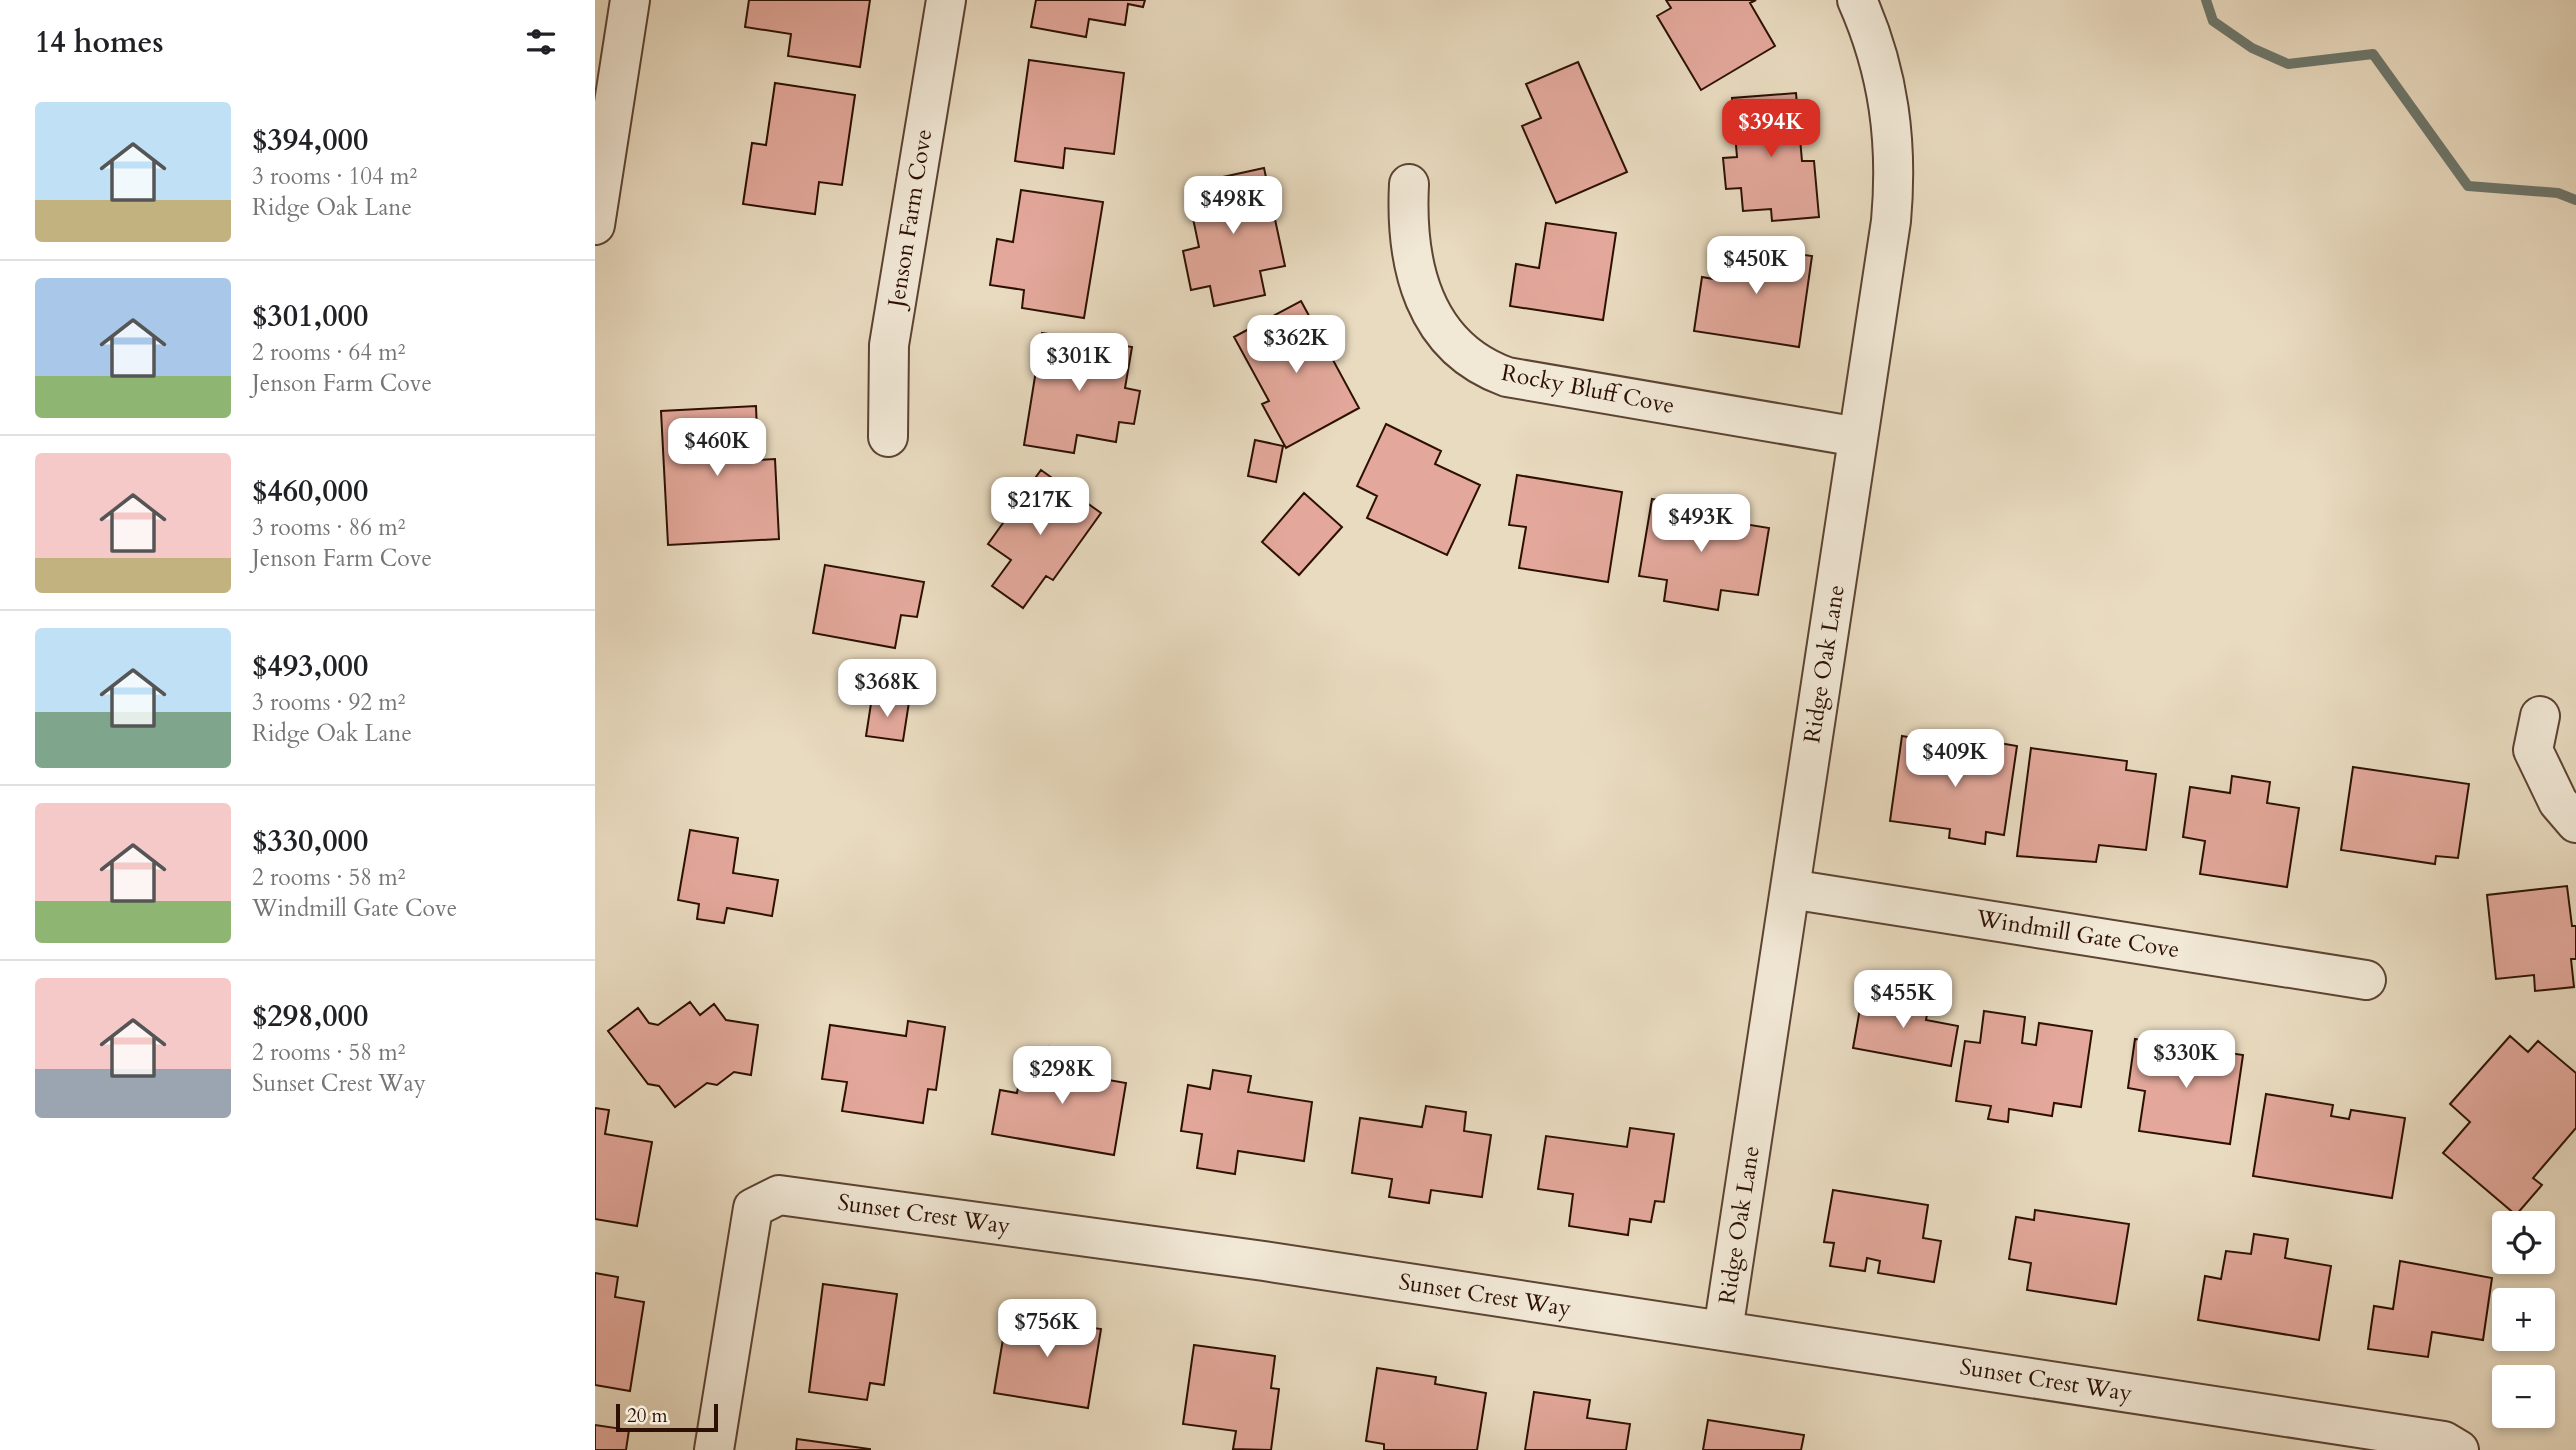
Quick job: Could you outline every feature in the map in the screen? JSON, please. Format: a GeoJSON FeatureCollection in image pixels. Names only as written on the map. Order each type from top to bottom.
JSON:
{"type":"FeatureCollection","features":[{"type":"Feature","properties":{"kind":"street"},"geometry":{"type":"LineString","coordinates":[[595,225],[630,0]]}},
{"type":"Feature","properties":{"kind":"street","name":"Jenson Farm Cove"},"geometry":{"type":"LineString","coordinates":[[888,437],[889,345],[946,0]]}},
{"type":"Feature","properties":{"kind":"street","name":"Ridge Oak Lane"},"geometry":{"type":"LineString","coordinates":[[1723,1331],[1895,180],[1889,97],[1877,51],[1857,0]]}},
{"type":"Feature","properties":{"kind":"street","name":"Rocky Bluff Cove"},"geometry":{"type":"LineString","coordinates":[[1409,184],[1410,247],[1430,311],[1443,333],[1474,362],[1507,377],[1858,437]]}},
{"type":"Feature","properties":{"kind":"street"},"geometry":{"type":"LineString","coordinates":[[2540,716],[2533,750],[2558,802],[2576,823]]}},
{"type":"Feature","properties":{"kind":"street","name":"Windmill Gate Cove"},"geometry":{"type":"LineString","coordinates":[[1790,889],[2366,980]]}},
{"type":"Feature","properties":{"kind":"street","name":"Sunset Crest Way"},"geometry":{"type":"LineString","coordinates":[[714,1450],[753,1208],[779,1195],[1263,1261],[2444,1441],[2459,1450]]}},
{"type":"Feature","properties":{"kind":"building"},"geometry":{"type":"Polygon","coordinates":[[[749,0],[870,0],[860,67],[788,56],[791,34],[745,27],[749,0]]]}},
{"type":"Feature","properties":{"kind":"building"},"geometry":{"type":"Polygon","coordinates":[[[1036,0],[1145,0],[1143,7],[1128,4],[1125,25],[1089,19],[1086,37],[1031,27],[1036,0]]]}},
{"type":"Feature","properties":{"kind":"building"},"geometry":{"type":"Polygon","coordinates":[[[1666,0],[1756,0],[1750,3],[1775,46],[1701,90],[1657,16],[1671,8],[1666,0]]]}},
{"type":"Feature","properties":{"kind":"building"},"geometry":{"type":"Polygon","coordinates":[[[1029,60],[1124,73],[1114,154],[1065,148],[1063,168],[1015,161],[1029,60]]]}},
{"type":"Feature","properties":{"kind":"building"},"geometry":{"type":"Polygon","coordinates":[[[1578,62],[1627,172],[1556,203],[1522,126],[1541,118],[1526,84],[1578,62]]]}},
{"type":"Feature","properties":{"kind":"building"},"geometry":{"type":"Polygon","coordinates":[[[775,83],[855,95],[842,185],[819,182],[815,214],[743,204],[752,143],[766,145],[775,83]]]}},
{"type":"Feature","properties":{"kind":"building"},"geometry":{"type":"Polygon","coordinates":[[[1796,93],[1802,161],[1814,161],[1819,217],[1772,221],[1771,209],[1743,211],[1741,188],[1726,189],[1723,158],[1737,157],[1732,98],[1796,93]]]}},
{"type":"Feature","properties":{"kind":"building"},"geometry":{"type":"Polygon","coordinates":[[[1264,168],[1285,266],[1260,271],[1265,295],[1214,306],[1210,286],[1191,290],[1183,251],[1199,247],[1186,185],[1264,168]]]}},
{"type":"Feature","properties":{"kind":"building"},"geometry":{"type":"Polygon","coordinates":[[[1021,190],[1103,202],[1084,318],[1022,308],[1024,290],[990,285],[997,239],[1013,242],[1021,190]]]}},
{"type":"Feature","properties":{"kind":"building"},"geometry":{"type":"Polygon","coordinates":[[[1546,223],[1616,233],[1603,320],[1510,306],[1516,264],[1539,268],[1546,223]]]}},
{"type":"Feature","properties":{"kind":"building"},"geometry":{"type":"Polygon","coordinates":[[[1725,244],[1812,256],[1799,347],[1694,331],[1702,277],[1719,280],[1725,244]]]}},
{"type":"Feature","properties":{"kind":"building"},"geometry":{"type":"Polygon","coordinates":[[[1301,301],[1359,408],[1286,448],[1262,404],[1269,401],[1234,337],[1301,301]]]}},
{"type":"Feature","properties":{"kind":"building"},"geometry":{"type":"Polygon","coordinates":[[[1042,333],[1132,347],[1125,388],[1140,391],[1134,424],[1119,422],[1116,442],[1077,435],[1074,453],[1024,445],[1042,333]]]}},
{"type":"Feature","properties":{"kind":"building"},"geometry":{"type":"Polygon","coordinates":[[[756,406],[758,460],[775,459],[779,539],[668,545],[661,411],[756,406]]]}},
{"type":"Feature","properties":{"kind":"building"},"geometry":{"type":"Polygon","coordinates":[[[1386,424],[1441,451],[1435,464],[1480,485],[1447,555],[1367,518],[1377,496],[1357,486],[1386,424]]]}},
{"type":"Feature","properties":{"kind":"building"},"geometry":{"type":"Polygon","coordinates":[[[1255,440],[1283,446],[1276,482],[1248,476],[1255,440]]]}},
{"type":"Feature","properties":{"kind":"building"},"geometry":{"type":"Polygon","coordinates":[[[1041,470],[1101,513],[1053,580],[1046,576],[1023,608],[992,586],[1011,560],[988,544],[1041,470]]]}},
{"type":"Feature","properties":{"kind":"building"},"geometry":{"type":"Polygon","coordinates":[[[1517,475],[1622,492],[1608,582],[1519,568],[1526,527],[1509,525],[1517,475]]]}},
{"type":"Feature","properties":{"kind":"building"},"geometry":{"type":"Polygon","coordinates":[[[1304,493],[1342,527],[1299,575],[1262,542],[1304,493]]]}},
{"type":"Feature","properties":{"kind":"building"},"geometry":{"type":"Polygon","coordinates":[[[1652,499],[1709,508],[1707,518],[1769,528],[1758,595],[1721,590],[1718,610],[1664,601],[1667,580],[1639,576],[1652,499]]]}},
{"type":"Feature","properties":{"kind":"building"},"geometry":{"type":"Polygon","coordinates":[[[825,565],[924,582],[917,617],[901,615],[895,648],[813,633],[825,565]]]}},
{"type":"Feature","properties":{"kind":"building"},"geometry":{"type":"Polygon","coordinates":[[[872,697],[909,702],[903,741],[866,736],[872,697]]]}},
{"type":"Feature","properties":{"kind":"building"},"geometry":{"type":"Polygon","coordinates":[[[1902,736],[1926,740],[1924,755],[1967,761],[1970,738],[2017,746],[2004,835],[1986,832],[1985,844],[1949,838],[1950,829],[1890,821],[1902,736]]]}},
{"type":"Feature","properties":{"kind":"building"},"geometry":{"type":"Polygon","coordinates":[[[2031,748],[2127,761],[2126,770],[2156,774],[2146,850],[2099,845],[2096,862],[2017,856],[2031,748]]]}},
{"type":"Feature","properties":{"kind":"building"},"geometry":{"type":"Polygon","coordinates":[[[2353,767],[2469,784],[2458,858],[2436,856],[2435,864],[2341,850],[2353,767]]]}},
{"type":"Feature","properties":{"kind":"building"},"geometry":{"type":"Polygon","coordinates":[[[2232,776],[2270,782],[2267,803],[2299,808],[2287,887],[2200,874],[2205,841],[2183,837],[2190,787],[2230,793],[2232,776]]]}},
{"type":"Feature","properties":{"kind":"building"},"geometry":{"type":"Polygon","coordinates":[[[690,830],[738,838],[733,873],[778,880],[772,916],[727,908],[724,923],[697,919],[699,904],[678,900],[690,830]]]}},
{"type":"Feature","properties":{"kind":"building"},"geometry":{"type":"Polygon","coordinates":[[[2567,886],[2572,926],[2576,926],[2576,959],[2571,959],[2574,987],[2535,991],[2534,975],[2496,979],[2487,895],[2567,886]]]}},
{"type":"Feature","properties":{"kind":"building"},"geometry":{"type":"Polygon","coordinates":[[[1863,992],[1929,1004],[1926,1020],[1958,1026],[1951,1066],[1853,1048],[1863,992]]]}},
{"type":"Feature","properties":{"kind":"building"},"geometry":{"type":"Polygon","coordinates":[[[690,1002],[700,1015],[714,1004],[726,1020],[758,1025],[751,1075],[734,1072],[717,1085],[707,1083],[675,1107],[659,1086],[648,1084],[608,1031],[638,1008],[649,1023],[658,1025],[690,1002]]]}},
{"type":"Feature","properties":{"kind":"building"},"geometry":{"type":"Polygon","coordinates":[[[1984,1011],[2025,1017],[2022,1043],[2036,1045],[2039,1023],[2092,1031],[2081,1107],[2054,1103],[2052,1116],[2009,1109],[2008,1122],[1988,1119],[1991,1106],[1956,1101],[1965,1041],[1980,1043],[1984,1011]]]}},
{"type":"Feature","properties":{"kind":"building"},"geometry":{"type":"Polygon","coordinates":[[[908,1021],[945,1027],[936,1090],[928,1089],[923,1123],[842,1111],[847,1082],[822,1079],[830,1025],[906,1036],[908,1021]]]}},
{"type":"Feature","properties":{"kind":"building"},"geometry":{"type":"Polygon","coordinates":[[[2510,1036],[2528,1052],[2538,1041],[2576,1073],[2576,1128],[2533,1178],[2542,1185],[2519,1211],[2511,1211],[2443,1153],[2470,1122],[2450,1104],[2510,1036]]]}},
{"type":"Feature","properties":{"kind":"building"},"geometry":{"type":"Polygon","coordinates":[[[2135,1039],[2243,1055],[2230,1144],[2139,1131],[2145,1091],[2128,1088],[2135,1039]]]}},
{"type":"Feature","properties":{"kind":"building"},"geometry":{"type":"Polygon","coordinates":[[[1049,1047],[1084,1053],[1080,1075],[1126,1083],[1114,1155],[992,1134],[1000,1090],[1017,1093],[1022,1065],[1045,1069],[1049,1047]]]}},
{"type":"Feature","properties":{"kind":"building"},"geometry":{"type":"Polygon","coordinates":[[[1213,1070],[1251,1076],[1248,1092],[1312,1102],[1304,1161],[1238,1151],[1235,1174],[1197,1168],[1202,1134],[1181,1131],[1188,1085],[1210,1089],[1213,1070]]]}},
{"type":"Feature","properties":{"kind":"building"},"geometry":{"type":"Polygon","coordinates":[[[2266,1094],[2333,1105],[2331,1116],[2349,1119],[2351,1110],[2405,1118],[2392,1198],[2253,1176],[2266,1094]]]}},
{"type":"Feature","properties":{"kind":"building"},"geometry":{"type":"Polygon","coordinates":[[[1426,1106],[1466,1112],[1464,1131],[1491,1135],[1482,1197],[1431,1190],[1429,1203],[1389,1197],[1392,1179],[1352,1173],[1360,1118],[1422,1127],[1426,1106]]]}},
{"type":"Feature","properties":{"kind":"building"},"geometry":{"type":"Polygon","coordinates":[[[595,1108],[609,1110],[605,1134],[652,1142],[637,1226],[595,1219],[595,1108]]]}},
{"type":"Feature","properties":{"kind":"building"},"geometry":{"type":"Polygon","coordinates":[[[1630,1128],[1674,1134],[1664,1202],[1655,1201],[1651,1222],[1630,1219],[1628,1235],[1569,1226],[1573,1194],[1538,1189],[1546,1136],[1627,1147],[1630,1128]]]}},
{"type":"Feature","properties":{"kind":"building"},"geometry":{"type":"Polygon","coordinates":[[[1833,1190],[1928,1205],[1923,1238],[1941,1241],[1934,1282],[1878,1273],[1880,1261],[1867,1258],[1865,1271],[1830,1266],[1834,1243],[1824,1242],[1833,1190]]]}},
{"type":"Feature","properties":{"kind":"building"},"geometry":{"type":"Polygon","coordinates":[[[2035,1210],[2129,1224],[2116,1304],[2027,1290],[2031,1263],[2009,1259],[2016,1217],[2034,1220],[2035,1210]]]}},
{"type":"Feature","properties":{"kind":"building"},"geometry":{"type":"Polygon","coordinates":[[[2254,1234],[2288,1239],[2285,1258],[2331,1266],[2319,1340],[2198,1320],[2205,1276],[2221,1279],[2226,1251],[2251,1254],[2254,1234]]]}},
{"type":"Feature","properties":{"kind":"building"},"geometry":{"type":"Polygon","coordinates":[[[2400,1261],[2492,1278],[2483,1340],[2432,1332],[2428,1357],[2368,1349],[2374,1306],[2393,1309],[2400,1261]]]}},
{"type":"Feature","properties":{"kind":"building"},"geometry":{"type":"Polygon","coordinates":[[[595,1273],[618,1277],[615,1297],[644,1302],[630,1391],[595,1385],[595,1273]]]}},
{"type":"Feature","properties":{"kind":"building"},"geometry":{"type":"Polygon","coordinates":[[[823,1284],[897,1294],[884,1385],[870,1383],[867,1400],[809,1392],[823,1284]]]}},
{"type":"Feature","properties":{"kind":"building"},"geometry":{"type":"Polygon","coordinates":[[[1008,1309],[1067,1318],[1066,1324],[1101,1329],[1088,1408],[994,1393],[1008,1309]]]}},
{"type":"Feature","properties":{"kind":"building"},"geometry":{"type":"Polygon","coordinates":[[[1194,1345],[1275,1356],[1271,1388],[1279,1389],[1271,1450],[1233,1449],[1236,1431],[1183,1424],[1194,1345]]]}},
{"type":"Feature","properties":{"kind":"building"},"geometry":{"type":"Polygon","coordinates":[[[1377,1368],[1436,1377],[1435,1384],[1486,1393],[1477,1450],[1384,1450],[1384,1444],[1366,1441],[1377,1368]]]}},
{"type":"Feature","properties":{"kind":"building"},"geometry":{"type":"Polygon","coordinates":[[[1534,1392],[1590,1400],[1587,1418],[1630,1424],[1626,1450],[1525,1450],[1534,1392]]]}},
{"type":"Feature","properties":{"kind":"building"},"geometry":{"type":"Polygon","coordinates":[[[1708,1420],[1804,1435],[1801,1450],[1703,1450],[1708,1420]]]}},
{"type":"Feature","properties":{"kind":"building"},"geometry":{"type":"Polygon","coordinates":[[[595,1425],[629,1430],[626,1450],[595,1450],[595,1425]]]}},
{"type":"Feature","properties":{"kind":"building"},"geometry":{"type":"Polygon","coordinates":[[[797,1439],[870,1449],[870,1450],[796,1450],[797,1439]]]}},
{"type":"Feature","properties":{"kind":"waterway"},"geometry":{"type":"LineString","coordinates":[[2206,0],[2213,21],[2252,48],[2288,64],[2373,54],[2468,186],[2558,193],[2576,200]]}}]}
